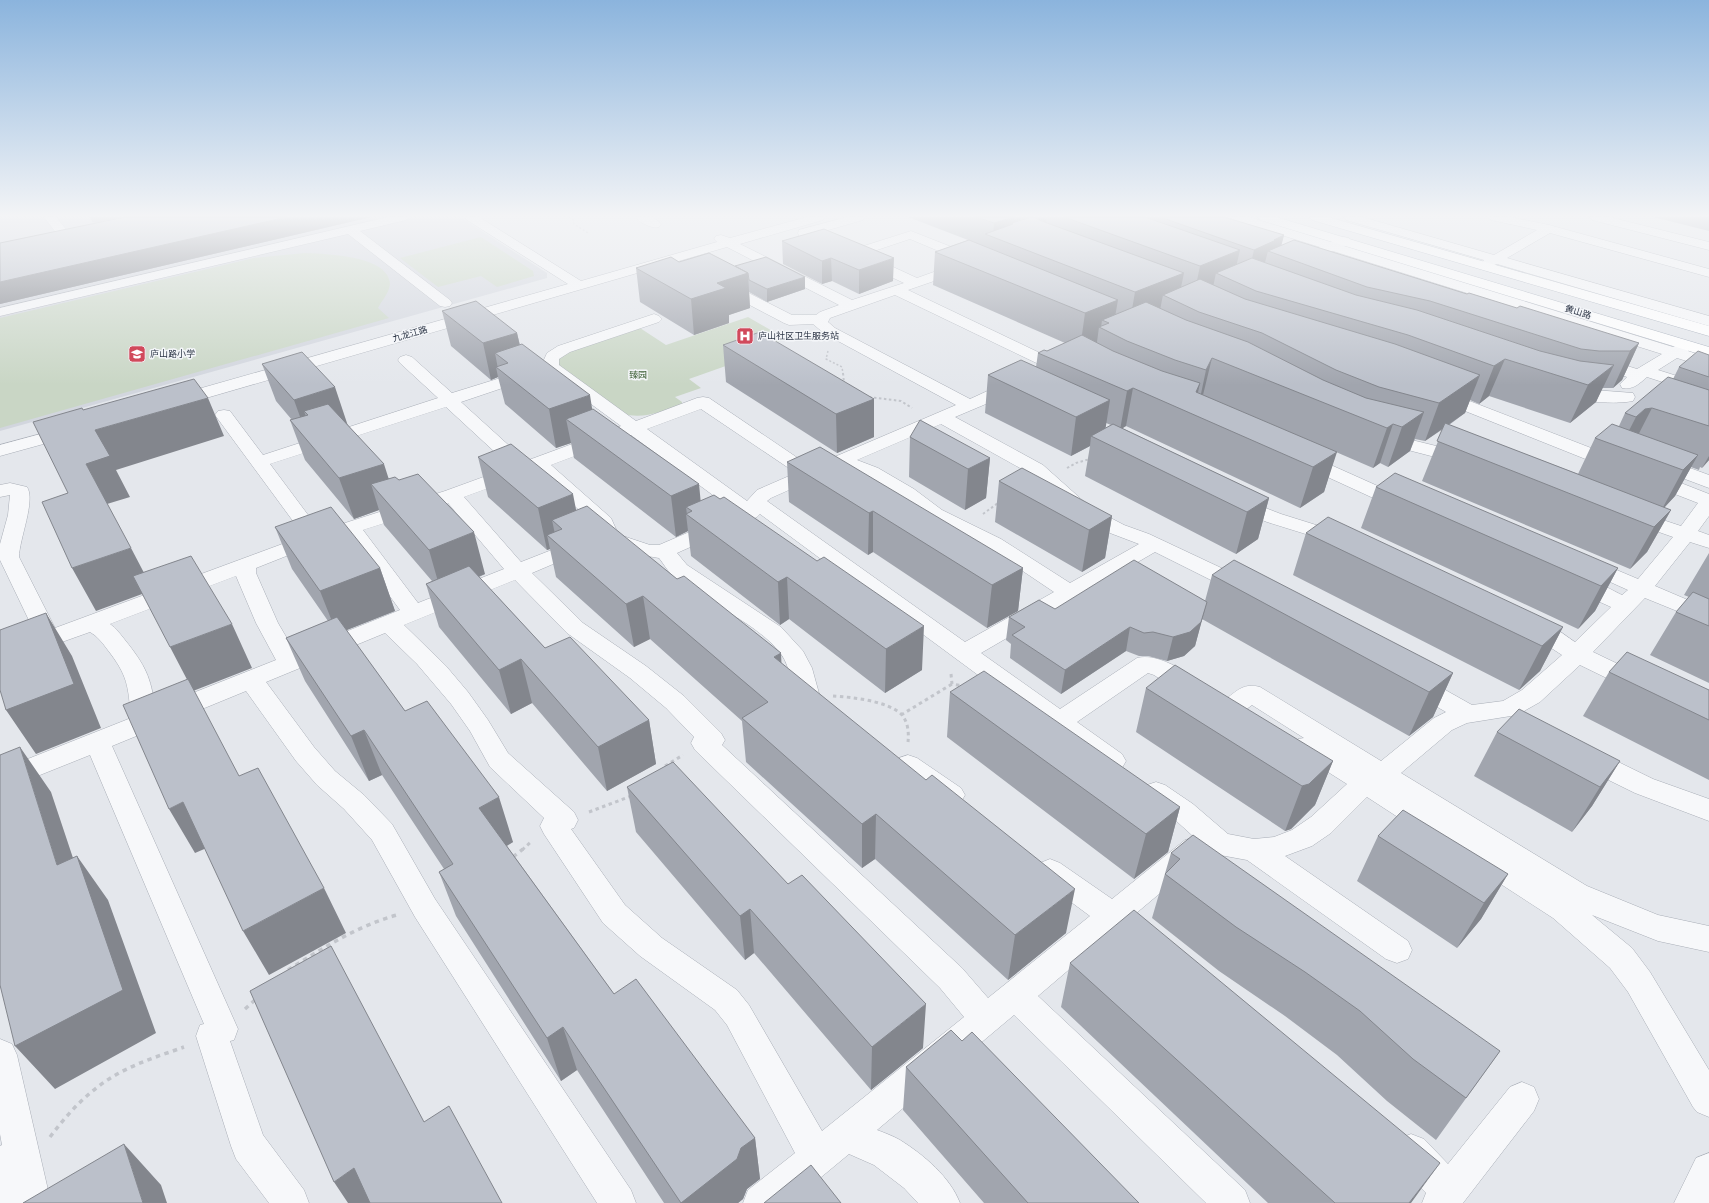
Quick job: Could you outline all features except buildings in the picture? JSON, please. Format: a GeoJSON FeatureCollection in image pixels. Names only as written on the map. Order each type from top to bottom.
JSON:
{"type":"FeatureCollection","features":[{"type":"Feature","properties":{"kind":"main road","name":"黄山路"},"geometry":{"type":"LineString","coordinates":[[1524,273],[1709,331]]}},
{"type":"Feature","properties":{"kind":"main road"},"geometry":{"type":"LineString","coordinates":[[1681,349],[1709,352]]}},
{"type":"Feature","properties":{"kind":"street"},"geometry":{"type":"LineString","coordinates":[[0,312],[164,273]]}},
{"type":"Feature","properties":{"kind":"street"},"geometry":{"type":"LineString","coordinates":[[407,273],[445,303]]}},
{"type":"Feature","properties":{"kind":"street"},"geometry":{"type":"LineString","coordinates":[[573,273],[583,279]]}},
{"type":"Feature","properties":{"kind":"street","name":"九龙江路"},"geometry":{"type":"LineString","coordinates":[[161,401],[605,273]]}},
{"type":"Feature","properties":{"kind":"street"},"geometry":{"type":"LineString","coordinates":[[787,273],[852,306]]}},
{"type":"Feature","properties":{"kind":"street"},"geometry":{"type":"LineString","coordinates":[[896,273],[916,282]]}},
{"type":"Feature","properties":{"kind":"street"},"geometry":{"type":"LineString","coordinates":[[714,280],[781,317],[795,321],[820,319],[825,315],[916,282],[946,273]]}},
{"type":"Feature","properties":{"kind":"street"},"geometry":{"type":"LineString","coordinates":[[1433,273],[1681,349],[1709,363]]}},
{"type":"Feature","properties":{"kind":"street"},"geometry":{"type":"LineString","coordinates":[[1531,273],[1709,321]]}},
{"type":"Feature","properties":{"kind":"street"},"geometry":{"type":"LineString","coordinates":[[0,781],[588,542],[605,538],[621,540],[656,554],[664,551],[753,507],[764,494],[1011,387],[1033,383],[1064,364],[896,290]]}},
{"type":"Feature","properties":{"kind":"street"},"geometry":{"type":"LineString","coordinates":[[654,319],[564,349],[553,356],[550,360],[550,364],[635,427],[964,653],[1183,811],[1220,844]]}},
{"type":"Feature","properties":{"kind":"street"},"geometry":{"type":"LineString","coordinates":[[820,319],[821,326],[969,405]]}},
{"type":"Feature","properties":{"kind":"street"},"geometry":{"type":"LineString","coordinates":[[1550,389],[1582,395],[1634,401],[1621,391],[1642,373],[1681,349]]}},
{"type":"Feature","properties":{"kind":"street"},"geometry":{"type":"LineString","coordinates":[[1587,358],[1709,392]]}},
{"type":"Feature","properties":{"kind":"street"},"geometry":{"type":"LineString","coordinates":[[406,360],[451,400],[531,466],[604,522],[606,526],[605,538]]}},
{"type":"Feature","properties":{"kind":"street"},"geometry":{"type":"LineString","coordinates":[[259,462],[551,366]]}},
{"type":"Feature","properties":{"kind":"street"},"geometry":{"type":"LineString","coordinates":[[761,1203],[1195,848],[1220,844],[1254,850],[1276,848],[1302,838],[1321,825],[1374,779],[1443,724],[1462,715],[1502,711],[1531,696],[1578,654],[1642,588],[1681,540],[1709,501],[1632,464],[1424,389]]}},
{"type":"Feature","properties":{"kind":"street"},"geometry":{"type":"LineString","coordinates":[[0,656],[316,539],[452,495],[704,402],[810,474]]}},
{"type":"Feature","properties":{"kind":"street"},"geometry":{"type":"LineString","coordinates":[[224,415],[316,539]]}},
{"type":"Feature","properties":{"kind":"street"},"geometry":{"type":"LineString","coordinates":[[938,419],[1036,469],[1082,511],[1117,529],[1155,544],[1260,596]]}},
{"type":"Feature","properties":{"kind":"street"},"geometry":{"type":"LineString","coordinates":[[0,443],[80,424],[0,451]]}},
{"type":"Feature","properties":{"kind":"street"},"geometry":{"type":"LineString","coordinates":[[1367,433],[1478,462]]}},
{"type":"Feature","properties":{"kind":"street"},"geometry":{"type":"LineString","coordinates":[[1291,453],[1414,510]]}},
{"type":"Feature","properties":{"kind":"street"},"geometry":{"type":"LineString","coordinates":[[842,460],[870,472],[907,493],[936,514],[994,544],[1070,593]]}},
{"type":"Feature","properties":{"kind":"street"},"geometry":{"type":"LineString","coordinates":[[1632,464],[1709,482]]}},
{"type":"Feature","properties":{"kind":"street"},"geometry":{"type":"LineString","coordinates":[[0,491],[15,489],[20,491],[18,516],[9,549],[9,556],[49,639]]}},
{"type":"Feature","properties":{"kind":"street"},"geometry":{"type":"LineString","coordinates":[[452,495],[518,571],[575,628],[638,672],[675,702],[708,741],[951,978],[986,1019]]}},
{"type":"Feature","properties":{"kind":"street"},"geometry":{"type":"LineString","coordinates":[[1220,495],[1274,518],[1357,544]]}},
{"type":"Feature","properties":{"kind":"street"},"geometry":{"type":"LineString","coordinates":[[1614,509],[1681,540],[1709,558]]}},
{"type":"Feature","properties":{"kind":"street"},"geometry":{"type":"LineString","coordinates":[[351,528],[414,613]]}},
{"type":"Feature","properties":{"kind":"street"},"geometry":{"type":"LineString","coordinates":[[1681,540],[1709,542]]}},
{"type":"Feature","properties":{"kind":"street"},"geometry":{"type":"LineString","coordinates":[[964,653],[1155,544]]}},
{"type":"Feature","properties":{"kind":"street"},"geometry":{"type":"LineString","coordinates":[[664,551],[679,570],[773,632],[792,651],[800,668],[808,698]]}},
{"type":"Feature","properties":{"kind":"street"},"geometry":{"type":"LineString","coordinates":[[1570,557],[1709,617]]}},
{"type":"Feature","properties":{"kind":"street"},"geometry":{"type":"LineString","coordinates":[[244,565],[245,573],[267,623],[290,664]]}},
{"type":"Feature","properties":{"kind":"street"},"geometry":{"type":"LineString","coordinates":[[1560,576],[1625,605]]}},
{"type":"Feature","properties":{"kind":"street"},"geometry":{"type":"LineString","coordinates":[[1516,617],[1552,636],[1578,654],[1654,692]]}},
{"type":"Feature","properties":{"kind":"street"},"geometry":{"type":"LineString","coordinates":[[92,623],[105,631],[130,662],[137,676],[140,687],[144,723]]}},
{"type":"Feature","properties":{"kind":"street"},"geometry":{"type":"LineString","coordinates":[[388,623],[422,653],[479,726],[490,748],[499,760],[559,823],[614,914],[651,947],[726,1000],[738,1015],[817,1158]]}},
{"type":"Feature","properties":{"kind":"street"},"geometry":{"type":"LineString","coordinates":[[1059,722],[1145,664],[1162,670],[1227,710],[1245,698],[1374,779],[1563,909],[1621,958],[1639,982],[1709,1100]]}},
{"type":"Feature","properties":{"kind":"street"},"geometry":{"type":"LineString","coordinates":[[1400,675],[1469,714]]}},
{"type":"Feature","properties":{"kind":"street"},"geometry":{"type":"LineString","coordinates":[[251,680],[305,754],[326,778],[354,802],[382,832],[426,908],[618,1203]]}},
{"type":"Feature","properties":{"kind":"street"},"geometry":{"type":"LineString","coordinates":[[1502,711],[1529,726]]}},
{"type":"Feature","properties":{"kind":"street"},"geometry":{"type":"LineString","coordinates":[[97,742],[217,1033],[249,1146],[290,1203]]}},
{"type":"Feature","properties":{"kind":"street"},"geometry":{"type":"LineString","coordinates":[[1569,748],[1595,763],[1644,786],[1709,810]]}},
{"type":"Feature","properties":{"kind":"street"},"geometry":{"type":"LineString","coordinates":[[908,765],[971,809]]}},
{"type":"Feature","properties":{"kind":"street"},"geometry":{"type":"LineString","coordinates":[[1374,779],[1578,895],[1615,913],[1662,930],[1709,939]]}},
{"type":"Feature","properties":{"kind":"street"},"geometry":{"type":"LineString","coordinates":[[1254,850],[1397,950]]}},
{"type":"Feature","properties":{"kind":"street"},"geometry":{"type":"LineString","coordinates":[[1029,855],[1144,938]]}},
{"type":"Feature","properties":{"kind":"street"},"geometry":{"type":"LineString","coordinates":[[1015,995],[1232,1203]]}},
{"type":"Feature","properties":{"kind":"street"},"geometry":{"type":"LineString","coordinates":[[0,1055],[18,1178]]}},
{"type":"Feature","properties":{"kind":"street"},"geometry":{"type":"LineString","coordinates":[[1394,1135],[1445,1197],[1522,1098]]}},
{"type":"Feature","properties":{"kind":"street"},"geometry":{"type":"LineString","coordinates":[[845,1134],[886,1152],[917,1175],[942,1203]]}},
{"type":"Feature","properties":{"kind":"street"},"geometry":{"type":"LineString","coordinates":[[1692,1203],[1709,1171]]}},
{"type":"Feature","properties":{"kind":"path"},"geometry":{"type":"LineString","coordinates":[[849,341],[828,350],[826,359],[842,367],[844,383],[850,386]]}},
{"type":"Feature","properties":{"kind":"path"},"geometry":{"type":"LineString","coordinates":[[868,396],[901,401],[938,419]]}},
{"type":"Feature","properties":{"kind":"path"},"geometry":{"type":"LineString","coordinates":[[1052,483],[1058,475],[1076,463],[1096,458]]}},
{"type":"Feature","properties":{"kind":"path"},"geometry":{"type":"LineString","coordinates":[[960,526],[985,513],[1000,502]]}},
{"type":"Feature","properties":{"kind":"path"},"geometry":{"type":"LineString","coordinates":[[901,715],[952,684]]}},
{"type":"Feature","properties":{"kind":"path"},"geometry":{"type":"LineString","coordinates":[[808,698],[827,695],[849,696],[870,700],[901,715],[909,729],[908,765]]}},
{"type":"Feature","properties":{"kind":"path"},"geometry":{"type":"LineString","coordinates":[[662,769],[667,764],[708,741]]}},
{"type":"Feature","properties":{"kind":"path"},"geometry":{"type":"LineString","coordinates":[[511,858],[546,830],[559,823],[608,806],[634,793]]}},
{"type":"Feature","properties":{"kind":"path"},"geometry":{"type":"LineString","coordinates":[[282,975],[331,943],[382,918],[411,913],[426,908]]}},
{"type":"Feature","properties":{"kind":"path"},"geometry":{"type":"LineString","coordinates":[[18,1178],[64,1118],[87,1094],[126,1069],[217,1033],[260,995]]}},
{"type":"Feature","properties":{"kind":"shaded area","name":"庐山路小学"},"geometry":{"type":"Polygon","coordinates":[[[0,273],[547,273],[547,278],[0,431],[0,273]]]}},
{"type":"Feature","properties":{"kind":"green space"},"geometry":{"type":"Polygon","coordinates":[[[190,273],[385,273],[390,283],[387,293],[378,308],[389,318],[0,428],[0,318],[190,273]]]}},
{"type":"Feature","properties":{"kind":"green space"},"geometry":{"type":"Polygon","coordinates":[[[420,273],[533,273],[534,276],[497,287],[481,276],[438,287],[420,273]]]}},
{"type":"Feature","properties":{"kind":"green space","name":"臻园"},"geometry":{"type":"Polygon","coordinates":[[[748,317],[786,339],[731,358],[737,362],[689,379],[701,388],[675,397],[682,402],[682,404],[653,414],[638,416],[622,414],[556,365],[559,355],[640,328],[666,345],[748,317]]]}},
{"type":"Feature","properties":{"kind":"place","name":"庐山社区卫生服务站"},"geometry":{"type":"Point","coordinates":[745,336]}},
{"type":"Feature","properties":{"kind":"place","name":"庐山路小学"},"geometry":{"type":"Point","coordinates":[137,354]}}]}
